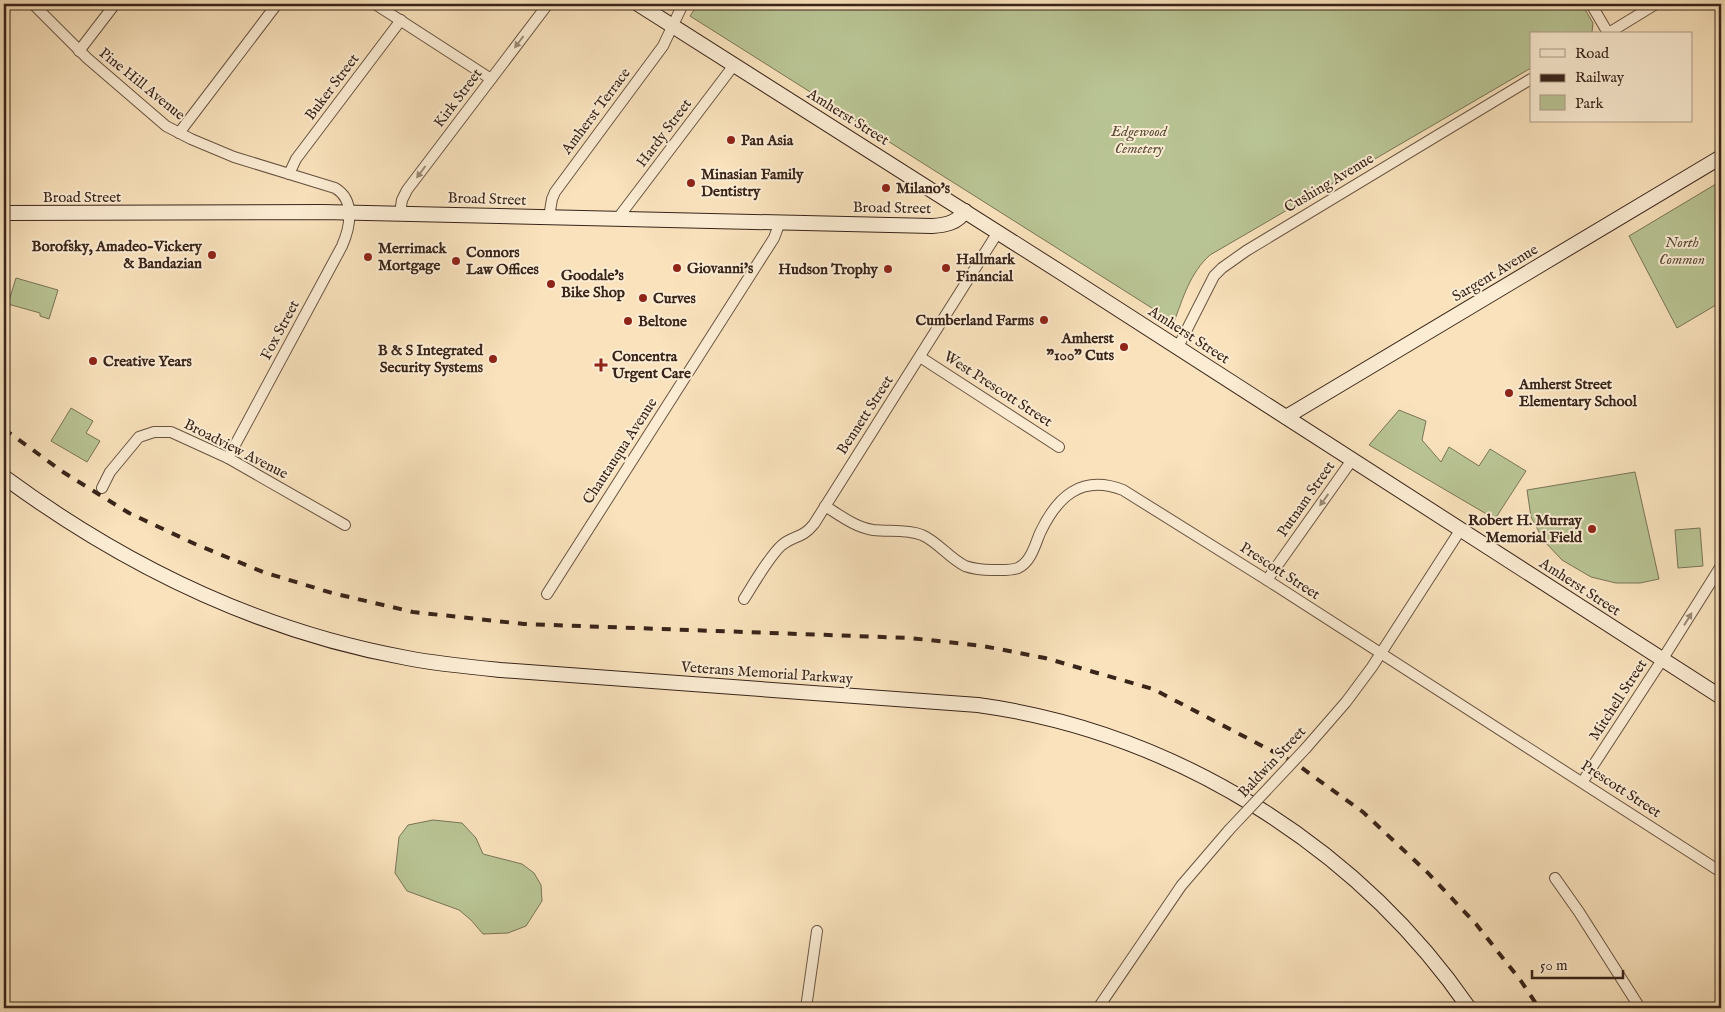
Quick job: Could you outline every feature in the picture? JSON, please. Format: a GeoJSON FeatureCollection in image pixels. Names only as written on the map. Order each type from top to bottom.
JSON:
{"type":"FeatureCollection","features":[{"type":"Feature","properties":{"kind":"main road","name":"Amherst Street"},"geometry":{"type":"LineString","coordinates":[[638,4],[1178,347],[1721,697]]}},
{"type":"Feature","properties":{"kind":"main road","name":"Sargent Avenue"},"geometry":{"type":"LineString","coordinates":[[1286,417],[1721,157]]}},
{"type":"Feature","properties":{"kind":"main road","name":"Broad Street"},"geometry":{"type":"LineString","coordinates":[[4,213],[350,212],[932,226],[952,222],[965,211]]}},
{"type":"Feature","properties":{"kind":"main road","name":"Veterans Memorial Parkway"},"geometry":{"type":"LineString","coordinates":[[4,477],[82,532],[169,579],[213,600],[257,617],[322,638],[366,649],[431,662],[501,670],[978,705],[1050,719],[1127,744],[1176,764],[1228,790],[1276,820],[1323,854],[1360,885],[1407,932],[1440,970],[1469,1008]]}},
{"type":"Feature","properties":{"kind":"street","name":"Pine Hill Avenue"},"geometry":{"type":"LineString","coordinates":[[34,4],[79,50],[156,118],[179,134],[234,157],[339,190],[347,200],[350,212]]}},
{"type":"Feature","properties":{"kind":"street"},"geometry":{"type":"LineString","coordinates":[[79,50],[115,4]]}},
{"type":"Feature","properties":{"kind":"street"},"geometry":{"type":"LineString","coordinates":[[179,134],[277,4]]}},
{"type":"Feature","properties":{"kind":"street"},"geometry":{"type":"LineString","coordinates":[[376,4],[491,79]]}},
{"type":"Feature","properties":{"kind":"street","name":"Kirk Street"},"geometry":{"type":"LineString","coordinates":[[400,213],[402,200],[407,190],[548,4]]}},
{"type":"Feature","properties":{"kind":"street","name":"Amherst Terrace"},"geometry":{"type":"LineString","coordinates":[[548,217],[555,192],[664,46],[684,4]]}},
{"type":"Feature","properties":{"kind":"street"},"geometry":{"type":"LineString","coordinates":[[1591,4],[1607,32]]}},
{"type":"Feature","properties":{"kind":"street"},"geometry":{"type":"LineString","coordinates":[[1610,32],[1656,4]]}},
{"type":"Feature","properties":{"kind":"street","name":"Buker Street"},"geometry":{"type":"LineString","coordinates":[[289,174],[296,159],[401,20]]}},
{"type":"Feature","properties":{"kind":"street","name":"Hardy Street"},"geometry":{"type":"LineString","coordinates":[[618,218],[734,65]]}},
{"type":"Feature","properties":{"kind":"street","name":"Cushing Avenue"},"geometry":{"type":"LineString","coordinates":[[1178,347],[1214,276],[1222,268],[1246,251],[1530,80]]}},
{"type":"Feature","properties":{"kind":"street","name":"Fox Street"},"geometry":{"type":"LineString","coordinates":[[228,458],[342,246],[348,230],[350,212]]}},
{"type":"Feature","properties":{"kind":"street","name":"Chautauqua Avenue"},"geometry":{"type":"LineString","coordinates":[[547,594],[774,238],[780,222]]}},
{"type":"Feature","properties":{"kind":"street","name":"Bennett Street"},"geometry":{"type":"LineString","coordinates":[[744,599],[778,548],[808,532],[998,232]]}},
{"type":"Feature","properties":{"kind":"street","name":"West Prescott Street"},"geometry":{"type":"LineString","coordinates":[[920,357],[1059,447]]}},
{"type":"Feature","properties":{"kind":"street","name":"Broadview Avenue"},"geometry":{"type":"LineString","coordinates":[[102,488],[110,472],[139,436],[154,432],[171,432],[228,458],[345,525]]}},
{"type":"Feature","properties":{"kind":"street","name":"Putnam Street"},"geometry":{"type":"LineString","coordinates":[[1268,580],[1352,460]]}},
{"type":"Feature","properties":{"kind":"street","name":"Prescott Street"},"geometry":{"type":"LineString","coordinates":[[825,506],[862,527],[879,531],[904,531],[921,535],[965,566],[1006,571],[1018,568],[1027,560],[1051,512],[1069,493],[1086,486],[1098,484],[1111,486],[1133,495],[1268,580],[1583,781],[1721,872]]}},
{"type":"Feature","properties":{"kind":"street","name":"Baldwin Street"},"geometry":{"type":"LineString","coordinates":[[1098,1008],[1192,872],[1346,702],[1381,653],[1461,529]]}},
{"type":"Feature","properties":{"kind":"street","name":"Mitchell Street"},"geometry":{"type":"LineString","coordinates":[[1583,781],[1721,566]]}},
{"type":"Feature","properties":{"kind":"street"},"geometry":{"type":"LineString","coordinates":[[1555,878],[1580,912],[1640,1008]]}},
{"type":"Feature","properties":{"kind":"street"},"geometry":{"type":"LineString","coordinates":[[806,1008],[817,931]]}},
{"type":"Feature","properties":{"kind":"green space","name":"Edgewood Cemetery"},"geometry":{"type":"Polygon","coordinates":[[[698,4],[1582,4],[1593,23],[1592,32],[1530,32],[1530,69],[1210,255],[1192,278],[1174,322],[690,16],[698,4]]]}},
{"type":"Feature","properties":{"kind":"green space","name":"North Common"},"geometry":{"type":"Polygon","coordinates":[[[1721,181],[1721,302],[1677,328],[1629,236],[1721,181]]]}},
{"type":"Feature","properties":{"kind":"green space"},"geometry":{"type":"Polygon","coordinates":[[[16,278],[58,290],[49,319],[40,316],[40,313],[8,304],[16,278]]]}},
{"type":"Feature","properties":{"kind":"green space"},"geometry":{"type":"Polygon","coordinates":[[[71,408],[93,421],[86,433],[100,441],[87,462],[51,441],[71,408]]]}},
{"type":"Feature","properties":{"kind":"green space"},"geometry":{"type":"Polygon","coordinates":[[[1399,410],[1426,421],[1422,440],[1441,462],[1449,447],[1479,466],[1490,449],[1526,471],[1495,519],[1369,445],[1399,410]]]}},
{"type":"Feature","properties":{"kind":"green space","name":"Robert H. Murray Memorial Field"},"geometry":{"type":"Polygon","coordinates":[[[1635,472],[1659,579],[1640,583],[1616,583],[1591,577],[1562,560],[1544,541],[1531,517],[1527,490],[1635,472]]]}},
{"type":"Feature","properties":{"kind":"green space"},"geometry":{"type":"Polygon","coordinates":[[[1700,528],[1703,566],[1678,568],[1675,530],[1700,528]]]}},
{"type":"Feature","properties":{"kind":"green space"},"geometry":{"type":"Polygon","coordinates":[[[433,820],[462,823],[476,838],[483,854],[522,864],[534,873],[541,885],[542,901],[526,926],[508,933],[483,934],[459,910],[407,891],[395,873],[399,837],[408,825],[433,820]]]}},
{"type":"Feature","properties":{"kind":"railway"},"geometry":{"type":"LineString","coordinates":[[4,429],[63,472],[129,513],[195,544],[263,572],[332,593],[413,612],[524,624],[910,638],[983,646],[1045,658],[1153,689],[1295,763],[1363,812],[1428,873],[1476,924],[1521,981],[1539,1008]]}},
{"type":"Feature","properties":{"kind":"place","name":"Pan Asia"},"geometry":{"type":"Point","coordinates":[731,140]}},
{"type":"Feature","properties":{"kind":"place","name":"Minasian Family Dentistry"},"geometry":{"type":"Point","coordinates":[691,183]}},
{"type":"Feature","properties":{"kind":"place","name":"Milano's"},"geometry":{"type":"Point","coordinates":[886,188]}},
{"type":"Feature","properties":{"kind":"place","name":"Borofsky, Amadeo-Vickery & Bandazian"},"geometry":{"type":"Point","coordinates":[212,255]}},
{"type":"Feature","properties":{"kind":"place","name":"Merrimack Mortgage"},"geometry":{"type":"Point","coordinates":[368,257]}},
{"type":"Feature","properties":{"kind":"place","name":"Connors Law Offices"},"geometry":{"type":"Point","coordinates":[456,261]}},
{"type":"Feature","properties":{"kind":"place","name":"Giovanni's"},"geometry":{"type":"Point","coordinates":[677,268]}},
{"type":"Feature","properties":{"kind":"place","name":"Hallmark Financial"},"geometry":{"type":"Point","coordinates":[946,268]}},
{"type":"Feature","properties":{"kind":"place","name":"Hudson Trophy"},"geometry":{"type":"Point","coordinates":[888,269]}},
{"type":"Feature","properties":{"kind":"place","name":"Goodale's Bike Shop"},"geometry":{"type":"Point","coordinates":[551,284]}},
{"type":"Feature","properties":{"kind":"place","name":"Curves"},"geometry":{"type":"Point","coordinates":[643,298]}},
{"type":"Feature","properties":{"kind":"place","name":"Cumberland Farms"},"geometry":{"type":"Point","coordinates":[1044,320]}},
{"type":"Feature","properties":{"kind":"place","name":"Beltone"},"geometry":{"type":"Point","coordinates":[628,321]}},
{"type":"Feature","properties":{"kind":"place","name":"Amherst \"100\" Cuts"},"geometry":{"type":"Point","coordinates":[1124,347]}},
{"type":"Feature","properties":{"kind":"place","name":"B & S Integrated Security Systems"},"geometry":{"type":"Point","coordinates":[493,359]}},
{"type":"Feature","properties":{"kind":"place","name":"Creative Years"},"geometry":{"type":"Point","coordinates":[93,361]}},
{"type":"Feature","properties":{"kind":"place","name":"Concentra Urgent Care"},"geometry":{"type":"Point","coordinates":[601,365]}},
{"type":"Feature","properties":{"kind":"place","name":"Amherst Street Elementary School"},"geometry":{"type":"Point","coordinates":[1509,393]}},
{"type":"Feature","properties":{"kind":"place","name":"Robert H. Murray Memorial Field"},"geometry":{"type":"Point","coordinates":[1592,529]}}]}
